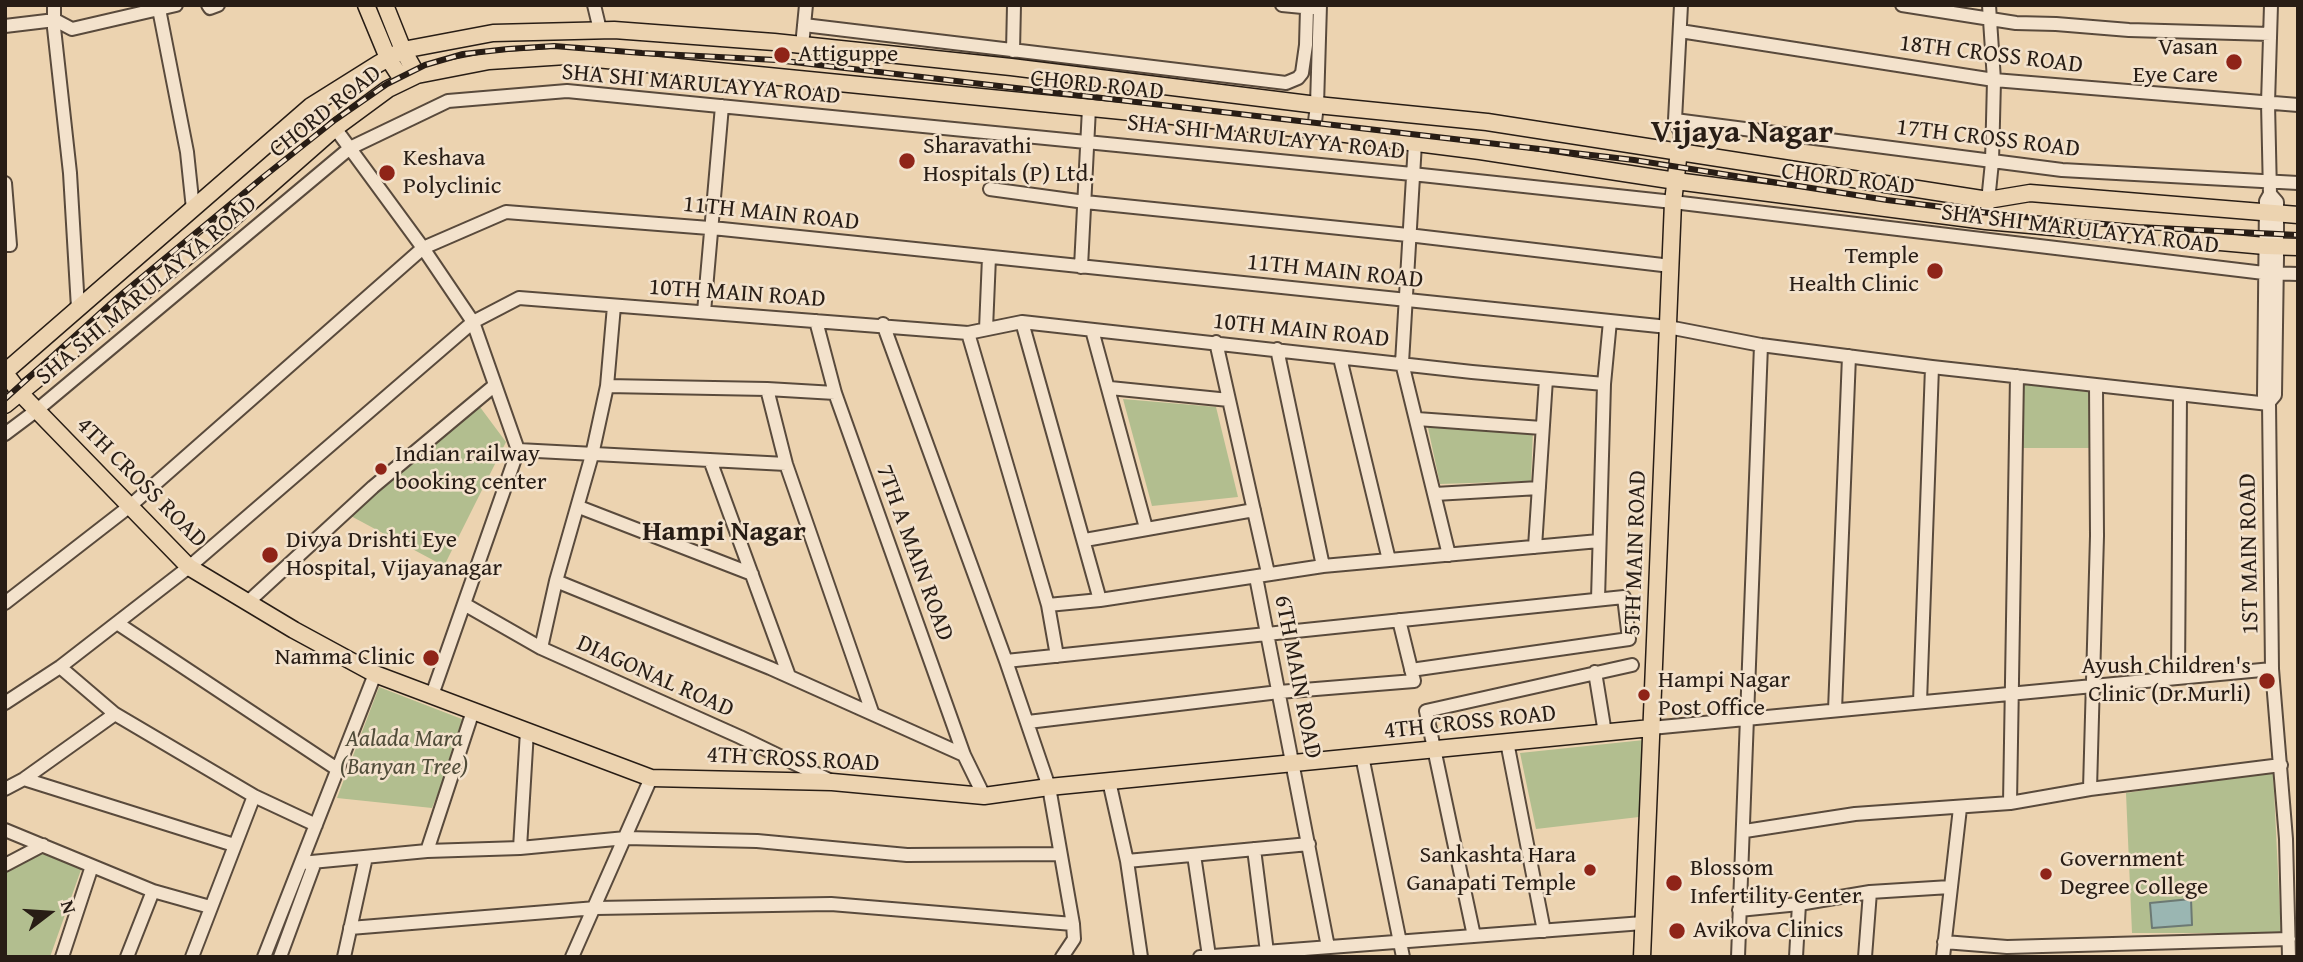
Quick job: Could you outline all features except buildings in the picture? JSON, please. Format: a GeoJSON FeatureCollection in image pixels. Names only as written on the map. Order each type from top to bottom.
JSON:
{"type":"FeatureCollection","features":[{"type":"Feature","properties":{"kind":"main road"},"geometry":{"type":"LineString","coordinates":[[366,5],[388,58],[410,78]]}},
{"type":"Feature","properties":{"kind":"main road"},"geometry":{"type":"LineString","coordinates":[[385,5],[403,50],[410,78]]}},
{"type":"Feature","properties":{"kind":"main road","name":"CHORD ROAD"},"geometry":{"type":"LineString","coordinates":[[5,373],[312,106],[403,50],[493,33],[600,30],[802,46],[1011,67],[1317,105],[1486,122],[1988,200],[2030,193],[2298,215]]}},
{"type":"Feature","properties":{"kind":"main road","name":"CHORD ROAD"},"geometry":{"type":"LineString","coordinates":[[5,405],[211,237],[335,128],[388,89],[410,78],[489,61],[566,56],[1314,130],[1986,221],[2298,247]]}},
{"type":"Feature","properties":{"kind":"main road","name":"5TH MAIN ROAD"},"geometry":{"type":"LineString","coordinates":[[1642,957],[1673,202],[1679,151]]}},
{"type":"Feature","properties":{"kind":"main road","name":"4TH CROSS ROAD"},"geometry":{"type":"LineString","coordinates":[[5,373],[21,394],[189,567],[294,630],[375,674],[651,778],[832,782],[984,796],[1049,787],[1651,728]]}},
{"type":"Feature","properties":{"kind":"street"},"geometry":{"type":"LineString","coordinates":[[54,5],[54,28],[70,173],[78,308]]}},
{"type":"Feature","properties":{"kind":"street"},"geometry":{"type":"LineString","coordinates":[[208,5],[210,8],[218,5]]}},
{"type":"Feature","properties":{"kind":"street"},"geometry":{"type":"LineString","coordinates":[[594,5],[600,30]]}},
{"type":"Feature","properties":{"kind":"street"},"geometry":{"type":"LineString","coordinates":[[802,46],[806,5]]}},
{"type":"Feature","properties":{"kind":"street"},"geometry":{"type":"LineString","coordinates":[[1013,51],[1014,5]]}},
{"type":"Feature","properties":{"kind":"street"},"geometry":{"type":"LineString","coordinates":[[1282,5],[1315,7]]}},
{"type":"Feature","properties":{"kind":"street"},"geometry":{"type":"LineString","coordinates":[[1679,151],[1681,134],[1675,120],[1681,5]]}},
{"type":"Feature","properties":{"kind":"street"},"geometry":{"type":"LineString","coordinates":[[1902,5],[1989,12],[2016,23],[2129,30],[2270,34]]}},
{"type":"Feature","properties":{"kind":"street","name":"1ST MAIN ROAD"},"geometry":{"type":"LineString","coordinates":[[2271,5],[2270,188],[2266,201],[2272,214],[2271,273],[2264,396],[2269,403],[2273,669],[2281,765],[2292,839],[2290,957]]}},
{"type":"Feature","properties":{"kind":"street"},"geometry":{"type":"LineString","coordinates":[[5,26],[55,20],[72,29],[166,7],[193,209]]}},
{"type":"Feature","properties":{"kind":"street"},"geometry":{"type":"LineString","coordinates":[[804,25],[1286,83],[1298,78],[1304,67],[1315,7]]}},
{"type":"Feature","properties":{"kind":"street"},"geometry":{"type":"LineString","coordinates":[[1314,130],[1317,105],[1315,7]]}},
{"type":"Feature","properties":{"kind":"street"},"geometry":{"type":"LineString","coordinates":[[1986,221],[1992,162],[1994,80],[1989,12]]}},
{"type":"Feature","properties":{"kind":"street","name":"18TH CROSS ROAD"},"geometry":{"type":"LineString","coordinates":[[1680,31],[1994,80],[2298,105]]}},
{"type":"Feature","properties":{"kind":"street","name":"SHA SHI MARULAYYA ROAD"},"geometry":{"type":"LineString","coordinates":[[5,434],[350,148],[448,101],[567,91],[1412,174],[2298,274]]}},
{"type":"Feature","properties":{"kind":"street"},"geometry":{"type":"LineString","coordinates":[[704,312],[722,106]]}},
{"type":"Feature","properties":{"kind":"street"},"geometry":{"type":"LineString","coordinates":[[1081,267],[1089,108]]}},
{"type":"Feature","properties":{"kind":"street","name":"17TH CROSS ROAD"},"geometry":{"type":"LineString","coordinates":[[1675,120],[2062,170],[2270,188],[2298,183]]}},
{"type":"Feature","properties":{"kind":"street"},"geometry":{"type":"LineString","coordinates":[[335,128],[423,248],[473,322],[518,450],[432,695]]}},
{"type":"Feature","properties":{"kind":"street"},"geometry":{"type":"LineString","coordinates":[[1415,143],[1402,363],[1449,555]]}},
{"type":"Feature","properties":{"kind":"street"},"geometry":{"type":"LineString","coordinates":[[5,183],[10,245],[5,245]]}},
{"type":"Feature","properties":{"kind":"street"},"geometry":{"type":"LineString","coordinates":[[990,189],[1085,202],[1408,235],[1671,266]]}},
{"type":"Feature","properties":{"kind":"street","name":"11TH MAIN ROAD"},"geometry":{"type":"LineString","coordinates":[[5,603],[130,506],[423,248],[506,212],[710,228],[1668,327],[1761,345],[1932,367],[2269,403]]}},
{"type":"Feature","properties":{"kind":"street"},"geometry":{"type":"LineString","coordinates":[[986,329],[989,257]]}},
{"type":"Feature","properties":{"kind":"street","name":"10TH MAIN ROAD"},"geometry":{"type":"LineString","coordinates":[[5,704],[60,667],[189,567],[473,322],[519,298],[968,332],[1022,322],[1340,358],[1604,384]]}},
{"type":"Feature","properties":{"kind":"street"},"geometry":{"type":"LineString","coordinates":[[541,648],[556,581],[579,507],[607,386],[614,306]]}},
{"type":"Feature","properties":{"kind":"street","name":"7TH A MAIN ROAD"},"geometry":{"type":"LineString","coordinates":[[816,321],[835,393],[964,755],[984,796]]}},
{"type":"Feature","properties":{"kind":"street"},"geometry":{"type":"LineString","coordinates":[[1598,599],[1604,384],[1610,321]]}},
{"type":"Feature","properties":{"kind":"street"},"geometry":{"type":"LineString","coordinates":[[1022,322],[1100,600]]}},
{"type":"Feature","properties":{"kind":"street"},"geometry":{"type":"LineString","coordinates":[[883,324],[1028,722],[1049,787],[1073,924],[1075,957]]}},
{"type":"Feature","properties":{"kind":"street"},"geometry":{"type":"LineString","coordinates":[[1092,330],[1110,388],[1146,528]]}},
{"type":"Feature","properties":{"kind":"street"},"geometry":{"type":"LineString","coordinates":[[968,332],[1048,605],[1057,656]]}},
{"type":"Feature","properties":{"kind":"street","name":"6TH MAIN ROAD"},"geometry":{"type":"LineString","coordinates":[[1216,342],[1254,510],[1266,634],[1328,947]]}},
{"type":"Feature","properties":{"kind":"street"},"geometry":{"type":"LineString","coordinates":[[1738,957],[1745,831],[1761,345]]}},
{"type":"Feature","properties":{"kind":"street"},"geometry":{"type":"LineString","coordinates":[[1277,349],[1323,566]]}},
{"type":"Feature","properties":{"kind":"street"},"geometry":{"type":"LineString","coordinates":[[1835,710],[1849,356]]}},
{"type":"Feature","properties":{"kind":"street"},"geometry":{"type":"LineString","coordinates":[[1340,358],[1389,560]]}},
{"type":"Feature","properties":{"kind":"street"},"geometry":{"type":"LineString","coordinates":[[1920,702],[1932,367]]}},
{"type":"Feature","properties":{"kind":"street"},"geometry":{"type":"LineString","coordinates":[[2010,803],[2017,376]]}},
{"type":"Feature","properties":{"kind":"street"},"geometry":{"type":"LineString","coordinates":[[1535,547],[1546,379]]}},
{"type":"Feature","properties":{"kind":"street"},"geometry":{"type":"LineString","coordinates":[[248,602],[373,487],[495,385]]}},
{"type":"Feature","properties":{"kind":"street"},"geometry":{"type":"LineString","coordinates":[[2090,789],[2098,536],[2096,385]]}},
{"type":"Feature","properties":{"kind":"street"},"geometry":{"type":"LineString","coordinates":[[607,386],[835,393]]}},
{"type":"Feature","properties":{"kind":"street"},"geometry":{"type":"LineString","coordinates":[[1110,388],[1229,400]]}},
{"type":"Feature","properties":{"kind":"street"},"geometry":{"type":"LineString","coordinates":[[767,389],[786,464],[872,712]]}},
{"type":"Feature","properties":{"kind":"street"},"geometry":{"type":"LineString","coordinates":[[2178,677],[2179,395]]}},
{"type":"Feature","properties":{"kind":"street"},"geometry":{"type":"LineString","coordinates":[[1417,419],[1542,428]]}},
{"type":"Feature","properties":{"kind":"street"},"geometry":{"type":"LineString","coordinates":[[518,450],[786,464]]}},
{"type":"Feature","properties":{"kind":"street"},"geometry":{"type":"LineString","coordinates":[[710,460],[789,676]]}},
{"type":"Feature","properties":{"kind":"street"},"geometry":{"type":"LineString","coordinates":[[1435,494],[1539,488]]}},
{"type":"Feature","properties":{"kind":"street"},"geometry":{"type":"LineString","coordinates":[[579,507],[752,574]]}},
{"type":"Feature","properties":{"kind":"street"},"geometry":{"type":"LineString","coordinates":[[1085,540],[1254,510]]}},
{"type":"Feature","properties":{"kind":"street"},"geometry":{"type":"LineString","coordinates":[[1048,605],[1100,600],[1323,566],[1599,541]]}},
{"type":"Feature","properties":{"kind":"street"},"geometry":{"type":"LineString","coordinates":[[556,581],[789,676],[964,755]]}},
{"type":"Feature","properties":{"kind":"street"},"geometry":{"type":"LineString","coordinates":[[1006,661],[1624,597],[1629,639],[1412,676],[1028,722]]}},
{"type":"Feature","properties":{"kind":"street","name":"DIAGONAL ROAD"},"geometry":{"type":"LineString","coordinates":[[464,604],[541,648],[740,737],[832,782]]}},
{"type":"Feature","properties":{"kind":"street"},"geometry":{"type":"LineString","coordinates":[[1399,620],[1412,676]]}},
{"type":"Feature","properties":{"kind":"street"},"geometry":{"type":"LineString","coordinates":[[117,623],[337,769]]}},
{"type":"Feature","properties":{"kind":"street"},"geometry":{"type":"LineString","coordinates":[[1474,936],[1433,749],[1427,709],[1632,665]]}},
{"type":"Feature","properties":{"kind":"street"},"geometry":{"type":"LineString","coordinates":[[60,667],[115,714],[254,796],[316,825]]}},
{"type":"Feature","properties":{"kind":"street"},"geometry":{"type":"LineString","coordinates":[[1651,728],[2273,669]]}},
{"type":"Feature","properties":{"kind":"street"},"geometry":{"type":"LineString","coordinates":[[1595,672],[1605,733]]}},
{"type":"Feature","properties":{"kind":"street"},"geometry":{"type":"LineString","coordinates":[[280,957],[316,825],[375,674]]}},
{"type":"Feature","properties":{"kind":"street"},"geometry":{"type":"LineString","coordinates":[[427,851],[473,711]]}},
{"type":"Feature","properties":{"kind":"street"},"geometry":{"type":"LineString","coordinates":[[5,789],[24,779],[115,714]]}},
{"type":"Feature","properties":{"kind":"street"},"geometry":{"type":"LineString","coordinates":[[520,848],[527,732]]}},
{"type":"Feature","properties":{"kind":"street"},"geometry":{"type":"LineString","coordinates":[[1507,742],[1544,931]]}},
{"type":"Feature","properties":{"kind":"street"},"geometry":{"type":"LineString","coordinates":[[1362,756],[1403,957]]}},
{"type":"Feature","properties":{"kind":"street"},"geometry":{"type":"LineString","coordinates":[[1745,831],[1855,814],[2010,803],[2090,789],[2281,765]]}},
{"type":"Feature","properties":{"kind":"street"},"geometry":{"type":"LineString","coordinates":[[572,957],[596,908],[651,778]]}},
{"type":"Feature","properties":{"kind":"street"},"geometry":{"type":"LineString","coordinates":[[24,779],[234,845]]}},
{"type":"Feature","properties":{"kind":"street"},"geometry":{"type":"LineString","coordinates":[[1109,781],[1126,861],[1141,957]]}},
{"type":"Feature","properties":{"kind":"street"},"geometry":{"type":"LineString","coordinates":[[192,957],[254,796]]}},
{"type":"Feature","properties":{"kind":"street"},"geometry":{"type":"LineString","coordinates":[[1942,957],[1960,808]]}},
{"type":"Feature","properties":{"kind":"street"},"geometry":{"type":"LineString","coordinates":[[5,830],[153,891],[210,907]]}},
{"type":"Feature","properties":{"kind":"street"},"geometry":{"type":"LineString","coordinates":[[308,862],[626,838],[757,841],[907,856],[1060,854]]}},
{"type":"Feature","properties":{"kind":"street"},"geometry":{"type":"LineString","coordinates":[[1126,861],[1309,844]]}},
{"type":"Feature","properties":{"kind":"street"},"geometry":{"type":"LineString","coordinates":[[5,865],[43,845]]}},
{"type":"Feature","properties":{"kind":"street"},"geometry":{"type":"LineString","coordinates":[[1254,849],[1267,951]]}},
{"type":"Feature","properties":{"kind":"street"},"geometry":{"type":"LineString","coordinates":[[1194,855],[1209,956]]}},
{"type":"Feature","properties":{"kind":"street"},"geometry":{"type":"LineString","coordinates":[[344,957],[366,857]]}},
{"type":"Feature","properties":{"kind":"street"},"geometry":{"type":"LineString","coordinates":[[264,957],[308,862]]}},
{"type":"Feature","properties":{"kind":"street"},"geometry":{"type":"LineString","coordinates":[[62,957],[92,866]]}},
{"type":"Feature","properties":{"kind":"street"},"geometry":{"type":"LineString","coordinates":[[1739,910],[1798,904],[1870,891],[1950,887]]}},
{"type":"Feature","properties":{"kind":"street"},"geometry":{"type":"LineString","coordinates":[[127,957],[153,891]]}},
{"type":"Feature","properties":{"kind":"street"},"geometry":{"type":"LineString","coordinates":[[1865,957],[1870,891]]}},
{"type":"Feature","properties":{"kind":"street"},"geometry":{"type":"LineString","coordinates":[[350,928],[596,908],[831,904],[1073,924]]}},
{"type":"Feature","properties":{"kind":"street"},"geometry":{"type":"LineString","coordinates":[[1796,957],[1798,904]]}},
{"type":"Feature","properties":{"kind":"street"},"geometry":{"type":"LineString","coordinates":[[1200,957],[1643,923]]}},
{"type":"Feature","properties":{"kind":"street"},"geometry":{"type":"LineString","coordinates":[[1944,942],[2007,947],[2291,936]]}},
{"type":"Feature","properties":{"kind":"street"},"geometry":{"type":"LineString","coordinates":[[1062,957],[1074,939]]}},
{"type":"Feature","properties":{"kind":"green space"},"geometry":{"type":"Polygon","coordinates":[[[2019,383],[2090,392],[2090,448],[2018,448],[2019,383]]]}},
{"type":"Feature","properties":{"kind":"green space"},"geometry":{"type":"Polygon","coordinates":[[[1123,399],[1216,407],[1238,497],[1152,506],[1123,399]]]}},
{"type":"Feature","properties":{"kind":"green space"},"geometry":{"type":"Polygon","coordinates":[[[477,403],[506,442],[444,566],[349,515],[477,403]]]}},
{"type":"Feature","properties":{"kind":"green space"},"geometry":{"type":"Polygon","coordinates":[[[1427,423],[1533,430],[1531,481],[1440,484],[1427,423]]]}},
{"type":"Feature","properties":{"kind":"green space","name":"Aalada Mara (Banyan Tree)"},"geometry":{"type":"Polygon","coordinates":[[[379,687],[467,721],[432,808],[337,798],[379,687]]]}},
{"type":"Feature","properties":{"kind":"green space"},"geometry":{"type":"Polygon","coordinates":[[[1644,740],[1639,817],[1536,829],[1520,753],[1644,740]]]}},
{"type":"Feature","properties":{"kind":"green space"},"geometry":{"type":"Polygon","coordinates":[[[2273,771],[2281,933],[2132,933],[2126,793],[2273,771]]]}},
{"type":"Feature","properties":{"kind":"green space"},"geometry":{"type":"Polygon","coordinates":[[[46,848],[82,867],[50,957],[5,957],[5,868],[46,848]]]}},
{"type":"Feature","properties":{"kind":"water"},"geometry":{"type":"Polygon","coordinates":[[[2191,899],[2192,925],[2152,928],[2150,903],[2191,899]]]}},
{"type":"Feature","properties":{"kind":"railway"},"geometry":{"type":"LineString","coordinates":[[5,399],[118,297],[335,120],[387,84],[425,65],[463,54],[508,49],[554,46],[776,60],[1634,160],[1887,200],[2013,216],[2138,227],[2298,235]]}},
{"type":"Feature","properties":{"kind":"place","name":"Attiguppe"},"geometry":{"type":"Point","coordinates":[782,55]}},
{"type":"Feature","properties":{"kind":"place","name":"Vasan Eye Care"},"geometry":{"type":"Point","coordinates":[2234,62]}},
{"type":"Feature","properties":{"kind":"place","name":"Sharavathi Hospitals (P) Ltd."},"geometry":{"type":"Point","coordinates":[907,161]}},
{"type":"Feature","properties":{"kind":"place","name":"Keshava Polyclinic"},"geometry":{"type":"Point","coordinates":[387,173]}},
{"type":"Feature","properties":{"kind":"place","name":"Temple Health Clinic"},"geometry":{"type":"Point","coordinates":[1935,271]}},
{"type":"Feature","properties":{"kind":"place","name":"Indian railway booking center"},"geometry":{"type":"Point","coordinates":[381,469]}},
{"type":"Feature","properties":{"kind":"place","name":"Divya Drishti Eye Hospital, Vijayanagar"},"geometry":{"type":"Point","coordinates":[270,555]}},
{"type":"Feature","properties":{"kind":"place","name":"Namma Clinic"},"geometry":{"type":"Point","coordinates":[431,658]}},
{"type":"Feature","properties":{"kind":"place","name":"Ayush Children's Clinic (Dr.Murli)"},"geometry":{"type":"Point","coordinates":[2267,681]}},
{"type":"Feature","properties":{"kind":"place","name":"Hampi Nagar Post Office"},"geometry":{"type":"Point","coordinates":[1644,695]}},
{"type":"Feature","properties":{"kind":"place","name":"Sankashta Hara Ganapati Temple"},"geometry":{"type":"Point","coordinates":[1590,870]}},
{"type":"Feature","properties":{"kind":"place","name":"Government Degree College"},"geometry":{"type":"Point","coordinates":[2046,874]}},
{"type":"Feature","properties":{"kind":"place","name":"Blossom Infertility Center"},"geometry":{"type":"Point","coordinates":[1674,883]}},
{"type":"Feature","properties":{"kind":"place","name":"Avikova Clinics"},"geometry":{"type":"Point","coordinates":[1677,931]}},
{"type":"Feature","properties":{"kind":"district","name":"Vijaya Nagar"},"geometry":{"type":"Point","coordinates":[1742,134]}},
{"type":"Feature","properties":{"kind":"district","name":"Hampi Nagar"},"geometry":{"type":"Point","coordinates":[724,533]}}]}
